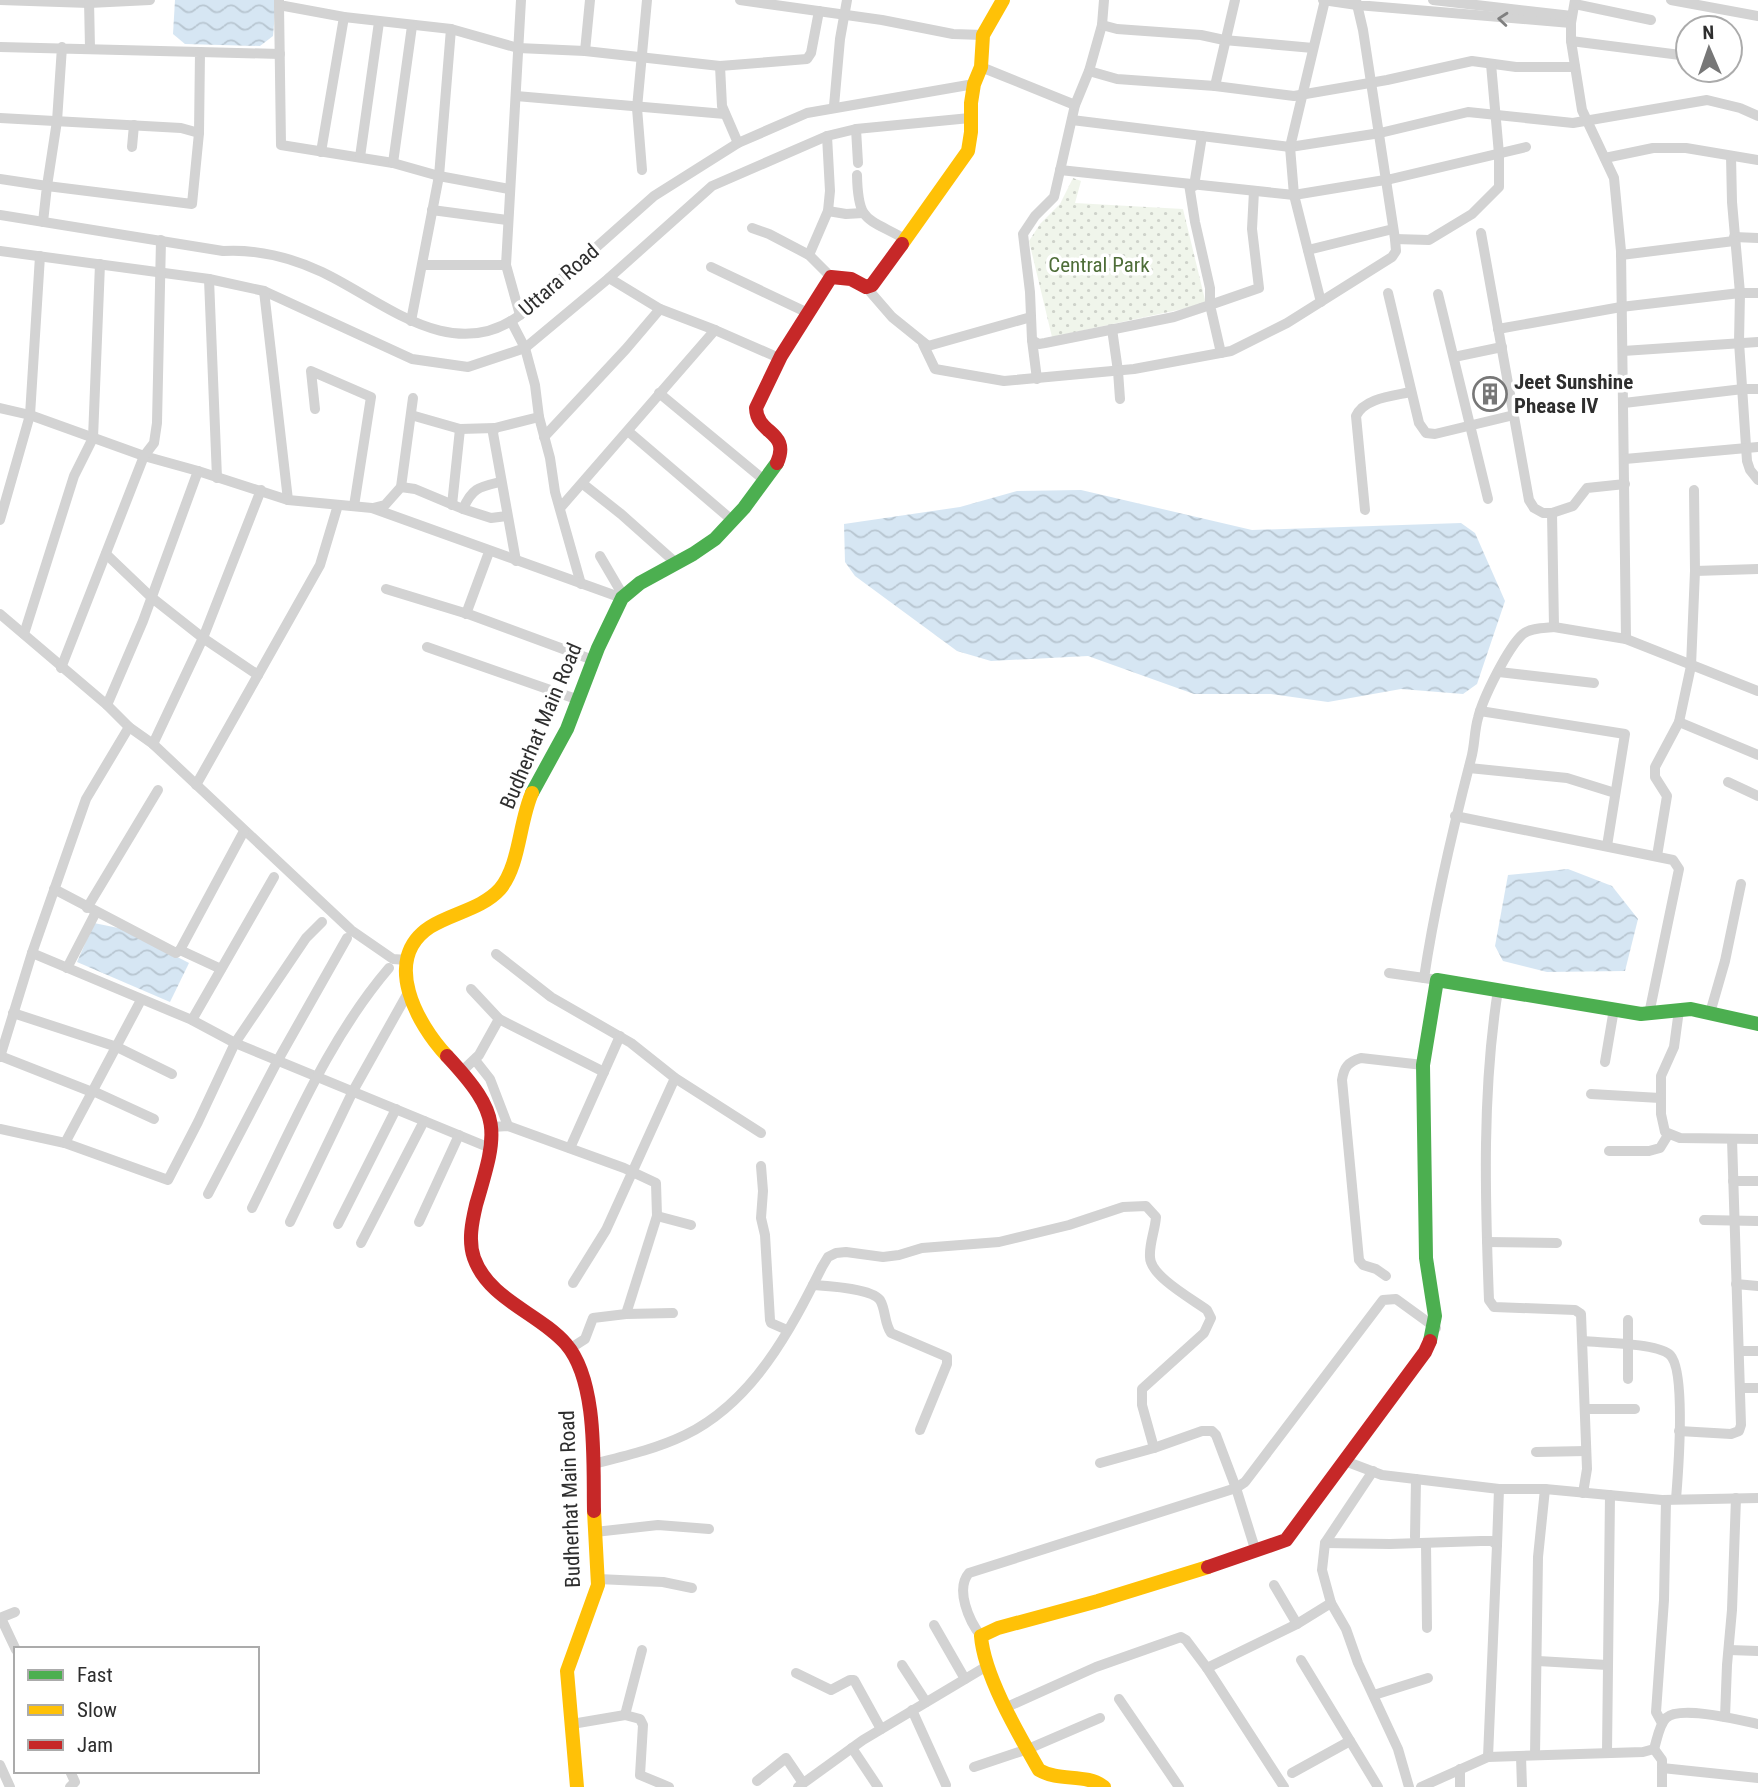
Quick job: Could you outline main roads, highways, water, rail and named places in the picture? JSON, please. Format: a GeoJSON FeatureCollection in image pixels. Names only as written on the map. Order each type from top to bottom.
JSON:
{"type":"FeatureCollection","features":[{"type":"Feature","properties":{"kind":"water"},"geometry":{"type":"Polygon","coordinates":[[[175,0],[276,0],[273,36],[260,46],[185,44],[173,34],[175,0]]]}},
{"type":"Feature","properties":{"kind":"water"},"geometry":{"type":"Polygon","coordinates":[[[1081,490],[1252,530],[1461,523],[1475,533],[1505,601],[1477,684],[1463,694],[1401,689],[1328,702],[1271,694],[1194,694],[1088,656],[991,661],[957,651],[855,576],[845,562],[844,524],[960,507],[1017,491],[1081,490]]]}},
{"type":"Feature","properties":{"kind":"water"},"geometry":{"type":"Polygon","coordinates":[[[1568,869],[1612,886],[1638,919],[1625,971],[1547,972],[1503,961],[1495,946],[1508,875],[1568,869]]]}},
{"type":"Feature","properties":{"kind":"water"},"geometry":{"type":"Polygon","coordinates":[[[94,923],[123,929],[189,963],[170,1002],[77,962],[94,923]]]}},
{"type":"Feature","properties":{"kind":"place","name":"Jeet Sunshine Phease IV"},"geometry":{"type":"Point","coordinates":[1490,394]}},
{"type":"Feature","properties":{"kind":"park label","name":"Central Park"},"geometry":{"type":"Point","coordinates":[1099,265]}}]}
